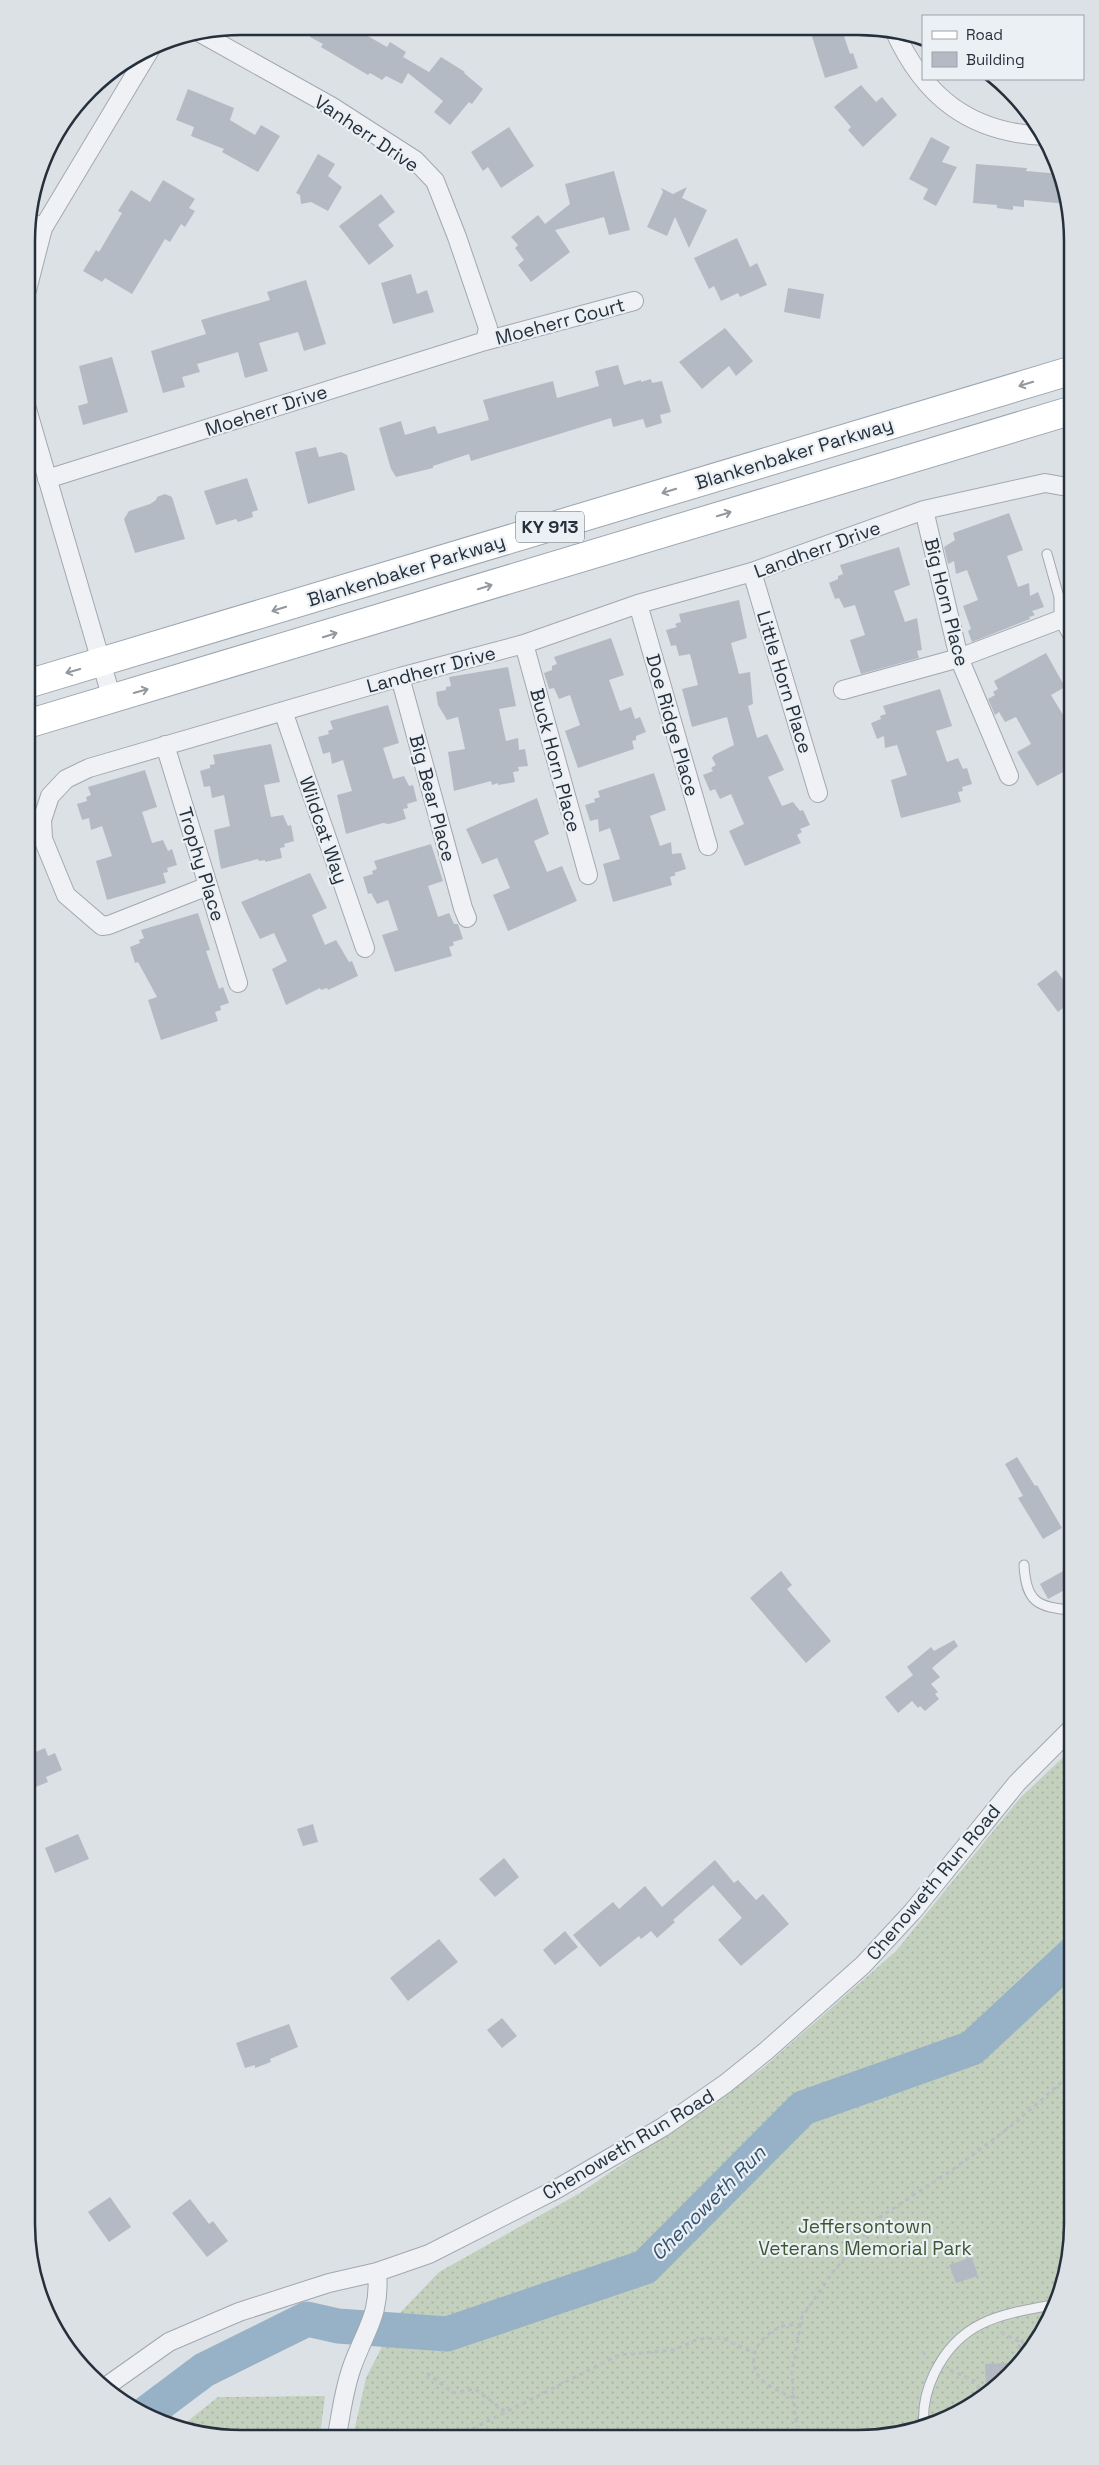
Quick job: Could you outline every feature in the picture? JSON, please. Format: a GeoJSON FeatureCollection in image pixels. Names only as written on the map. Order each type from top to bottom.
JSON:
{"type":"FeatureCollection","features":[{"type":"Feature","properties":{"kind":"main road","name":"Blankenbaker Parkway"},"geometry":{"type":"LineString","coordinates":[[35,682],[1064,373]]}},
{"type":"Feature","properties":{"kind":"main road","name":"Blankenbaker Parkway"},"geometry":{"type":"LineString","coordinates":[[35,722],[1064,413]]}},
{"type":"Feature","properties":{"kind":"street","name":"Vanherr Drive"},"geometry":{"type":"LineString","coordinates":[[209,38],[331,106],[415,160],[435,181],[457,237],[488,328],[485,341]]}},
{"type":"Feature","properties":{"kind":"street"},"geometry":{"type":"LineString","coordinates":[[898,39],[904,53],[922,78]]}},
{"type":"Feature","properties":{"kind":"street"},"geometry":{"type":"LineString","coordinates":[[36,225],[143,60]]}},
{"type":"Feature","properties":{"kind":"street"},"geometry":{"type":"LineString","coordinates":[[923,80],[932,91],[949,106],[969,118],[1021,135],[1035,136]]}},
{"type":"Feature","properties":{"kind":"street","name":"Moeherr Court"},"geometry":{"type":"LineString","coordinates":[[485,341],[634,301]]}},
{"type":"Feature","properties":{"kind":"street","name":"Moeherr Drive"},"geometry":{"type":"LineString","coordinates":[[46,479],[485,341]]}},
{"type":"Feature","properties":{"kind":"street"},"geometry":{"type":"LineString","coordinates":[[35,438],[112,699]]}},
{"type":"Feature","properties":{"kind":"street","name":"Landherr Drive"},"geometry":{"type":"LineString","coordinates":[[208,886],[102,926],[66,896],[43,839],[42,820],[50,796],[66,779],[89,768],[400,677],[524,644],[638,604],[752,572],[924,510],[1045,483],[1064,486]]}},
{"type":"Feature","properties":{"kind":"street","name":"Big Horn Place"},"geometry":{"type":"LineString","coordinates":[[924,510],[959,658],[1009,776]]}},
{"type":"Feature","properties":{"kind":"street","name":"Little Horn Place"},"geometry":{"type":"LineString","coordinates":[[752,572],[818,792]]}},
{"type":"Feature","properties":{"kind":"street","name":"Doe Ridge Place"},"geometry":{"type":"LineString","coordinates":[[638,604],[708,846]]}},
{"type":"Feature","properties":{"kind":"street"},"geometry":{"type":"LineString","coordinates":[[843,690],[959,658],[1059,620]]}},
{"type":"Feature","properties":{"kind":"street","name":"Buck Horn Place"},"geometry":{"type":"LineString","coordinates":[[524,644],[588,875]]}},
{"type":"Feature","properties":{"kind":"street","name":"Big Bear Place"},"geometry":{"type":"LineString","coordinates":[[400,677],[467,918]]}},
{"type":"Feature","properties":{"kind":"street","name":"Wildcat Way"},"geometry":{"type":"LineString","coordinates":[[283,711],[365,948]]}},
{"type":"Feature","properties":{"kind":"street","name":"Trophy Place"},"geometry":{"type":"LineString","coordinates":[[165,745],[238,983]]}},
{"type":"Feature","properties":{"kind":"street","name":"Chenoweth Run Road"},"geometry":{"type":"LineString","coordinates":[[111,2383],[169,2342],[239,2312],[329,2283],[377,2272],[429,2254],[564,2186],[663,2127],[725,2084],[799,2024],[863,1965],[912,1911],[1017,1783],[1064,1736]]}},
{"type":"Feature","properties":{"kind":"street"},"geometry":{"type":"LineString","coordinates":[[338,2430],[352,2367],[374,2318],[379,2291],[377,2272]]}},
{"type":"Feature","properties":{"kind":"lane"},"geometry":{"type":"LineString","coordinates":[[1047,554],[1059,597],[1059,620],[1064,629]]}},
{"type":"Feature","properties":{"kind":"lane"},"geometry":{"type":"LineString","coordinates":[[1024,1565],[1025,1584],[1039,1604],[1051,1609],[1064,1610]]}},
{"type":"Feature","properties":{"kind":"lane"},"geometry":{"type":"LineString","coordinates":[[924,2419],[928,2390],[940,2363],[960,2337],[985,2321],[999,2316],[1047,2306]]}},
{"type":"Feature","properties":{"kind":"path"},"geometry":{"type":"LineString","coordinates":[[799,2430],[792,2372],[802,2317],[833,2272],[880,2216],[955,2168],[1015,2123],[1064,2079]]}},
{"type":"Feature","properties":{"kind":"path"},"geometry":{"type":"LineString","coordinates":[[794,2399],[762,2380],[755,2370],[754,2353],[761,2342],[780,2327],[801,2324]]}},
{"type":"Feature","properties":{"kind":"path"},"geometry":{"type":"LineString","coordinates":[[996,2330],[1011,2335],[1020,2342]]}},
{"type":"Feature","properties":{"kind":"path"},"geometry":{"type":"LineString","coordinates":[[1020,2342],[1030,2337]]}},
{"type":"Feature","properties":{"kind":"path"},"geometry":{"type":"LineString","coordinates":[[471,2430],[619,2356],[674,2350],[698,2339],[722,2338],[754,2353]]}},
{"type":"Feature","properties":{"kind":"path"},"geometry":{"type":"LineString","coordinates":[[1018,2353],[1020,2342]]}},
{"type":"Feature","properties":{"kind":"path"},"geometry":{"type":"LineString","coordinates":[[922,2352],[949,2369],[975,2381],[980,2389]]}},
{"type":"Feature","properties":{"kind":"path"},"geometry":{"type":"LineString","coordinates":[[949,2369],[954,2362]]}},
{"type":"Feature","properties":{"kind":"path"},"geometry":{"type":"LineString","coordinates":[[427,2373],[453,2393],[475,2389],[507,2413]]}},
{"type":"Feature","properties":{"kind":"green space","name":"Jeffersontown Veterans Memorial Park"},"geometry":{"type":"Polygon","coordinates":[[[1064,1757],[1064,2238],[1057,2277],[1043,2315],[1029,2339],[1004,2370],[973,2395],[949,2409],[911,2423],[872,2430],[354,2430],[366,2378],[398,2315],[439,2272],[580,2193],[763,2068],[896,1951],[1020,1798],[1064,1757]]]}},
{"type":"Feature","properties":{"kind":"green space"},"geometry":{"type":"Polygon","coordinates":[[[325,2396],[321,2430],[227,2430],[186,2422],[218,2397],[325,2396]]]}},
{"type":"Feature","properties":{"kind":"building"},"geometry":{"type":"Polygon","coordinates":[[[312,35],[366,35],[387,47],[390,42],[406,52],[403,57],[429,72],[441,57],[465,72],[483,89],[472,104],[469,102],[450,125],[434,112],[443,101],[408,73],[402,84],[386,76],[382,80],[370,73],[368,75],[321,47],[323,44],[310,37],[312,35]]]}},
{"type":"Feature","properties":{"kind":"building"},"geometry":{"type":"Polygon","coordinates":[[[812,35],[844,35],[850,54],[853,53],[858,68],[825,78],[812,35]]]}},
{"type":"Feature","properties":{"kind":"building"},"geometry":{"type":"Polygon","coordinates":[[[861,85],[876,102],[882,97],[897,115],[863,147],[848,130],[851,127],[834,107],[861,85]]]}},
{"type":"Feature","properties":{"kind":"building"},"geometry":{"type":"Polygon","coordinates":[[[188,89],[234,108],[230,120],[255,135],[261,125],[280,136],[258,172],[222,152],[224,149],[191,136],[194,127],[176,120],[188,89]]]}},
{"type":"Feature","properties":{"kind":"building"},"geometry":{"type":"Polygon","coordinates":[[[509,127],[534,166],[501,188],[488,167],[483,171],[471,152],[509,127]]]}},
{"type":"Feature","properties":{"kind":"building"},"geometry":{"type":"Polygon","coordinates":[[[931,137],[950,147],[942,162],[957,167],[936,206],[923,199],[928,189],[909,179],[931,137]]]}},
{"type":"Feature","properties":{"kind":"building"},"geometry":{"type":"Polygon","coordinates":[[[318,154],[335,164],[328,176],[342,187],[328,211],[311,202],[301,204],[300,195],[296,193],[318,154]]]}},
{"type":"Feature","properties":{"kind":"building"},"geometry":{"type":"Polygon","coordinates":[[[976,164],[1027,168],[1026,171],[1052,173],[1060,203],[1024,200],[1024,207],[1013,206],[1013,210],[997,208],[997,205],[973,203],[976,164]]]}},
{"type":"Feature","properties":{"kind":"building"},"geometry":{"type":"Polygon","coordinates":[[[614,171],[630,230],[609,235],[604,217],[555,230],[570,252],[531,282],[518,265],[524,260],[515,248],[518,245],[511,237],[538,215],[545,224],[570,204],[565,184],[614,171]]]}},
{"type":"Feature","properties":{"kind":"building"},"geometry":{"type":"Polygon","coordinates":[[[163,180],[195,199],[189,208],[195,211],[185,227],[181,224],[170,242],[165,239],[132,294],[105,278],[102,282],[83,271],[96,250],[99,252],[122,213],[118,211],[131,190],[150,202],[163,180]]]}},
{"type":"Feature","properties":{"kind":"building"},"geometry":{"type":"Polygon","coordinates":[[[687,187],[682,198],[707,210],[689,248],[675,217],[667,236],[647,227],[663,192],[661,188],[673,194],[687,187]]]}},
{"type":"Feature","properties":{"kind":"building"},"geometry":{"type":"Polygon","coordinates":[[[381,194],[395,212],[378,225],[394,246],[369,265],[339,226],[381,194]]]}},
{"type":"Feature","properties":{"kind":"building"},"geometry":{"type":"Polygon","coordinates":[[[737,238],[750,267],[757,263],[767,285],[740,297],[738,293],[721,301],[714,286],[709,289],[694,258],[737,238]]]}},
{"type":"Feature","properties":{"kind":"building"},"geometry":{"type":"Polygon","coordinates":[[[411,274],[417,294],[427,290],[434,312],[393,324],[381,283],[411,274]]]}},
{"type":"Feature","properties":{"kind":"building"},"geometry":{"type":"Polygon","coordinates":[[[306,280],[326,344],[304,351],[298,332],[259,343],[268,371],[245,378],[238,352],[197,364],[200,372],[182,377],[185,387],[163,393],[151,351],[206,334],[201,320],[270,300],[267,292],[306,280]]]}},
{"type":"Feature","properties":{"kind":"building"},"geometry":{"type":"Polygon","coordinates":[[[788,288],[824,294],[820,319],[784,312],[788,288]]]}},
{"type":"Feature","properties":{"kind":"building"},"geometry":{"type":"Polygon","coordinates":[[[725,328],[753,361],[736,376],[729,366],[702,389],[679,362],[725,328]]]}},
{"type":"Feature","properties":{"kind":"building"},"geometry":{"type":"Polygon","coordinates":[[[112,357],[128,412],[83,425],[78,406],[88,403],[79,366],[112,357]]]}},
{"type":"Feature","properties":{"kind":"building"},"geometry":{"type":"Polygon","coordinates":[[[618,365],[624,385],[641,380],[641,382],[651,379],[652,383],[662,381],[671,412],[660,415],[662,423],[646,428],[643,419],[613,427],[611,418],[471,461],[469,454],[433,466],[433,468],[396,477],[391,469],[379,428],[401,421],[405,435],[435,426],[438,434],[489,420],[483,400],[553,381],[557,398],[599,386],[595,371],[618,365]]]}},
{"type":"Feature","properties":{"kind":"building"},"geometry":{"type":"Polygon","coordinates":[[[316,447],[319,457],[341,452],[347,455],[355,490],[308,504],[295,452],[316,447]]]}},
{"type":"Feature","properties":{"kind":"building"},"geometry":{"type":"Polygon","coordinates":[[[247,478],[258,510],[252,512],[253,517],[238,522],[236,519],[216,525],[204,491],[247,478]]]}},
{"type":"Feature","properties":{"kind":"building"},"geometry":{"type":"Polygon","coordinates":[[[165,494],[172,497],[185,539],[135,553],[124,519],[129,511],[150,504],[157,497],[165,494]]]}},
{"type":"Feature","properties":{"kind":"building"},"geometry":{"type":"Polygon","coordinates":[[[1009,513],[1023,550],[1007,556],[1018,587],[1029,583],[1030,596],[1038,592],[1044,607],[1032,611],[1035,615],[1029,617],[1030,619],[972,642],[968,631],[971,629],[963,606],[978,600],[967,570],[956,574],[954,561],[948,564],[944,547],[955,540],[953,533],[1009,513]]]}},
{"type":"Feature","properties":{"kind":"building"},"geometry":{"type":"Polygon","coordinates":[[[899,547],[910,585],[894,591],[905,622],[917,618],[922,650],[917,651],[919,658],[861,674],[850,640],[865,635],[855,605],[844,608],[839,598],[835,599],[829,583],[838,579],[838,576],[843,574],[840,565],[899,547]]]}},
{"type":"Feature","properties":{"kind":"building"},"geometry":{"type":"Polygon","coordinates":[[[739,600],[747,638],[731,643],[739,674],[750,672],[753,704],[748,706],[757,738],[767,734],[784,770],[768,777],[782,806],[793,802],[800,811],[803,810],[810,825],[800,829],[802,832],[797,835],[801,843],[745,866],[729,831],[744,824],[731,794],[720,799],[715,789],[710,791],[703,775],[713,771],[711,768],[716,765],[712,758],[714,755],[734,745],[727,717],[692,727],[682,689],[698,685],[690,654],[679,656],[676,645],[671,646],[666,630],[677,627],[675,624],[681,622],[679,614],[739,600]]]}},
{"type":"Feature","properties":{"kind":"building"},"geometry":{"type":"Polygon","coordinates":[[[611,638],[624,675],[609,680],[620,711],[631,707],[635,719],[640,717],[646,732],[636,736],[636,740],[632,741],[634,749],[578,768],[565,731],[580,725],[570,695],[559,699],[554,688],[549,689],[544,673],[552,670],[552,666],[557,664],[554,657],[611,638]]]}},
{"type":"Feature","properties":{"kind":"building"},"geometry":{"type":"Polygon","coordinates":[[[1046,653],[1064,685],[1064,688],[1051,695],[1064,716],[1064,772],[1037,786],[1017,752],[1031,744],[1016,717],[1005,722],[999,712],[995,715],[988,699],[995,695],[993,692],[998,689],[994,681],[1046,653]]]}},
{"type":"Feature","properties":{"kind":"building"},"geometry":{"type":"Polygon","coordinates":[[[508,667],[516,706],[499,709],[506,741],[518,738],[519,750],[525,749],[528,766],[518,767],[519,771],[513,772],[515,782],[492,785],[491,781],[454,791],[448,752],[465,749],[458,717],[447,720],[438,705],[436,692],[446,690],[446,687],[451,686],[449,677],[508,667]]]}},
{"type":"Feature","properties":{"kind":"building"},"geometry":{"type":"Polygon","coordinates":[[[940,689],[952,726],[936,731],[947,762],[958,758],[963,769],[967,768],[972,784],[962,787],[963,791],[958,792],[961,802],[901,818],[891,780],[907,775],[897,745],[885,748],[884,736],[877,739],[871,723],[881,719],[880,716],[886,714],[883,706],[940,689]]]}},
{"type":"Feature","properties":{"kind":"building"},"geometry":{"type":"Polygon","coordinates":[[[388,705],[399,743],[383,748],[393,779],[404,776],[409,786],[413,785],[417,801],[407,804],[408,808],[403,809],[406,819],[389,824],[383,823],[346,834],[337,795],[352,791],[343,760],[332,764],[330,752],[323,754],[318,737],[329,734],[328,731],[333,729],[330,721],[388,705]]]}},
{"type":"Feature","properties":{"kind":"building"},"geometry":{"type":"Polygon","coordinates":[[[271,744],[280,782],[264,785],[271,817],[283,815],[288,826],[291,825],[294,841],[284,844],[285,847],[280,848],[282,858],[265,862],[265,860],[259,861],[258,859],[221,869],[214,830],[230,826],[224,795],[212,798],[210,786],[204,787],[200,771],[210,768],[210,765],[215,764],[213,755],[271,744]]]}},
{"type":"Feature","properties":{"kind":"building"},"geometry":{"type":"Polygon","coordinates":[[[145,770],[157,807],[142,812],[152,843],[163,840],[168,851],[172,849],[177,865],[167,868],[168,872],[163,873],[166,883],[107,900],[96,861],[112,856],[102,826],[91,830],[89,818],[82,820],[77,804],[87,801],[86,797],[91,795],[88,787],[145,770]]]}},
{"type":"Feature","properties":{"kind":"building"},"geometry":{"type":"Polygon","coordinates":[[[654,773],[666,810],[650,816],[660,846],[671,842],[672,854],[681,853],[686,869],[674,873],[676,875],[670,877],[672,885],[613,902],[603,864],[620,859],[610,828],[599,832],[598,819],[590,821],[585,805],[595,802],[594,799],[600,797],[598,791],[654,773]]]}},
{"type":"Feature","properties":{"kind":"building"},"geometry":{"type":"Polygon","coordinates":[[[537,798],[549,834],[534,841],[547,872],[562,866],[577,901],[508,931],[493,895],[510,888],[497,858],[482,864],[466,829],[537,798]]]}},
{"type":"Feature","properties":{"kind":"building"},"geometry":{"type":"Polygon","coordinates":[[[431,844],[443,881],[428,886],[438,917],[449,913],[454,924],[458,924],[463,939],[453,942],[454,945],[449,947],[452,956],[395,972],[382,935],[398,930],[388,900],[377,904],[371,893],[368,894],[363,877],[373,874],[372,871],[377,869],[374,861],[431,844]]]}},
{"type":"Feature","properties":{"kind":"building"},"geometry":{"type":"Polygon","coordinates":[[[310,873],[327,908],[312,915],[325,945],[336,940],[349,962],[352,961],[358,976],[328,990],[327,988],[321,990],[320,988],[286,1005],[272,969],[287,961],[274,933],[260,939],[241,902],[310,873]]]}},
{"type":"Feature","properties":{"kind":"building"},"geometry":{"type":"Polygon","coordinates":[[[198,913],[210,950],[206,951],[219,989],[223,987],[229,1003],[220,1006],[221,1010],[215,1012],[218,1021],[161,1040],[148,1000],[157,997],[138,962],[135,963],[130,947],[140,943],[139,940],[144,938],[141,930],[198,913]]]}},
{"type":"Feature","properties":{"kind":"building"},"geometry":{"type":"Polygon","coordinates":[[[1056,970],[1064,981],[1064,1007],[1058,1012],[1037,984],[1056,970]]]}},
{"type":"Feature","properties":{"kind":"building"},"geometry":{"type":"Polygon","coordinates":[[[1017,1457],[1035,1486],[1037,1485],[1062,1528],[1043,1539],[1018,1498],[1023,1496],[1005,1464],[1017,1457]]]}},
{"type":"Feature","properties":{"kind":"building"},"geometry":{"type":"Polygon","coordinates":[[[1064,1570],[1064,1590],[1048,1599],[1040,1584],[1064,1570]]]}},
{"type":"Feature","properties":{"kind":"building"},"geometry":{"type":"Polygon","coordinates":[[[781,1571],[792,1585],[787,1589],[831,1641],[806,1663],[750,1598],[781,1571]]]}},
{"type":"Feature","properties":{"kind":"building"},"geometry":{"type":"Polygon","coordinates":[[[954,1640],[958,1646],[932,1668],[940,1677],[931,1684],[938,1692],[935,1694],[939,1699],[925,1711],[920,1706],[918,1708],[912,1701],[898,1713],[885,1697],[913,1675],[907,1667],[931,1647],[934,1651],[954,1640]]]}},
{"type":"Feature","properties":{"kind":"building"},"geometry":{"type":"Polygon","coordinates":[[[45,1748],[48,1756],[55,1753],[62,1770],[46,1777],[48,1782],[35,1787],[35,1752],[45,1748]]]}},
{"type":"Feature","properties":{"kind":"building"},"geometry":{"type":"Polygon","coordinates":[[[313,1824],[318,1842],[303,1846],[297,1829],[313,1824]]]}},
{"type":"Feature","properties":{"kind":"building"},"geometry":{"type":"Polygon","coordinates":[[[78,1834],[89,1859],[55,1873],[45,1848],[78,1834]]]}},
{"type":"Feature","properties":{"kind":"building"},"geometry":{"type":"Polygon","coordinates":[[[504,1858],[519,1877],[495,1897],[479,1879],[504,1858]]]}},
{"type":"Feature","properties":{"kind":"building"},"geometry":{"type":"Polygon","coordinates":[[[715,1860],[734,1883],[738,1880],[756,1900],[763,1894],[789,1924],[741,1966],[718,1940],[742,1918],[713,1885],[673,1920],[675,1922],[657,1938],[651,1931],[641,1939],[639,1936],[600,1967],[573,1935],[613,1902],[619,1909],[645,1886],[662,1907],[715,1860]]]}},
{"type":"Feature","properties":{"kind":"building"},"geometry":{"type":"Polygon","coordinates":[[[565,1931],[578,1947],[555,1965],[543,1950],[565,1931]]]}},
{"type":"Feature","properties":{"kind":"building"},"geometry":{"type":"Polygon","coordinates":[[[439,1939],[458,1962],[408,2001],[390,1978],[439,1939]]]}},
{"type":"Feature","properties":{"kind":"building"},"geometry":{"type":"Polygon","coordinates":[[[502,2018],[517,2036],[502,2048],[487,2030],[502,2018]]]}},
{"type":"Feature","properties":{"kind":"building"},"geometry":{"type":"Polygon","coordinates":[[[289,2024],[298,2047],[270,2059],[271,2062],[255,2068],[255,2065],[245,2068],[236,2043],[289,2024]]]}},
{"type":"Feature","properties":{"kind":"building"},"geometry":{"type":"Polygon","coordinates":[[[110,2197],[131,2227],[109,2242],[88,2212],[110,2197]]]}},
{"type":"Feature","properties":{"kind":"building"},"geometry":{"type":"Polygon","coordinates":[[[190,2199],[209,2224],[213,2221],[228,2241],[207,2257],[172,2213],[190,2199]]]}},
{"type":"Feature","properties":{"kind":"building"},"geometry":{"type":"Polygon","coordinates":[[[972,2257],[978,2276],[956,2283],[949,2265],[972,2257]]]}},
{"type":"Feature","properties":{"kind":"building"},"geometry":{"type":"Polygon","coordinates":[[[1011,2363],[986,2385],[985,2364],[1011,2363]]]}},
{"type":"Feature","properties":{"kind":"waterway","name":"Chenoweth Run"},"geometry":{"type":"LineString","coordinates":[[151,2410],[204,2370],[307,2319],[338,2326],[447,2334],[645,2267],[803,2108],[972,2048],[1064,1962]]}}]}
